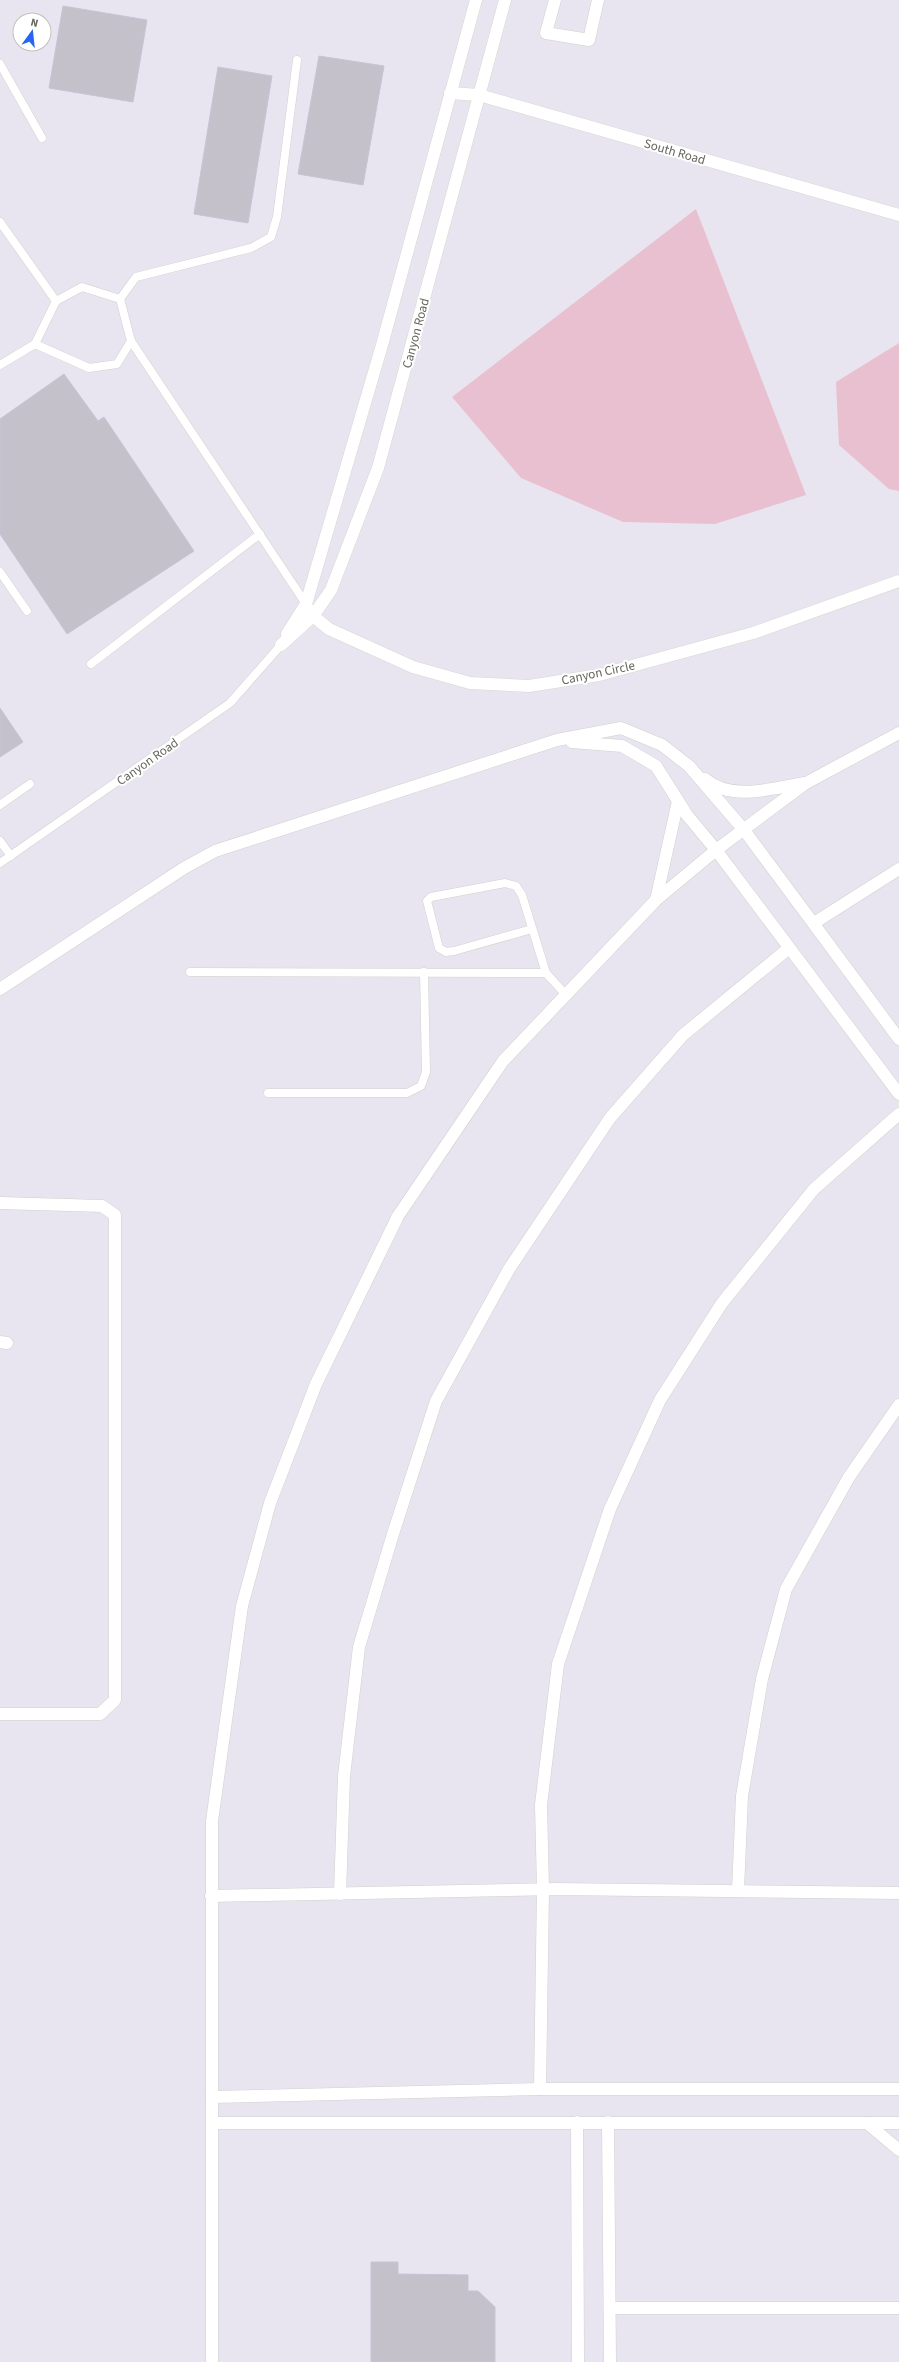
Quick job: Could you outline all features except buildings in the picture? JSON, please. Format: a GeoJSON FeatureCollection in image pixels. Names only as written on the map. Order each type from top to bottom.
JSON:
{"type":"FeatureCollection","features":[{"type":"Feature","properties":{"kind":"street","name":"Canyon Road"},"geometry":{"type":"LineString","coordinates":[[281,645],[306,604],[382,344],[476,0]]}},
{"type":"Feature","properties":{"kind":"street","name":"Canyon Road"},"geometry":{"type":"LineString","coordinates":[[281,645],[314,616],[331,590],[378,468],[505,0]]}},
{"type":"Feature","properties":{"kind":"street"},"geometry":{"type":"LineString","coordinates":[[555,0],[546,33],[589,40],[598,0]]}},
{"type":"Feature","properties":{"kind":"street","name":"South Road"},"geometry":{"type":"LineString","coordinates":[[450,93],[479,96],[899,215]]}},
{"type":"Feature","properties":{"kind":"street","name":"Canyon Circle"},"geometry":{"type":"LineString","coordinates":[[306,604],[314,616],[329,628],[413,667],[470,683],[529,686],[599,675],[753,632],[899,582]]}},
{"type":"Feature","properties":{"kind":"street"},"geometry":{"type":"LineString","coordinates":[[0,989],[184,868],[216,851],[557,740],[622,728],[662,745],[712,785],[740,793],[806,783]]}},
{"type":"Feature","properties":{"kind":"street"},"geometry":{"type":"LineString","coordinates":[[212,2362],[212,1821],[242,1606],[270,1503],[316,1384],[398,1216],[503,1061],[567,996],[656,900],[716,850],[806,783],[899,733]]}},
{"type":"Feature","properties":{"kind":"street"},"geometry":{"type":"LineString","coordinates":[[557,740],[622,746],[656,766],[687,815],[716,850],[899,1094]]}},
{"type":"Feature","properties":{"kind":"street"},"geometry":{"type":"LineString","coordinates":[[689,766],[744,830],[899,1039]]}},
{"type":"Feature","properties":{"kind":"street"},"geometry":{"type":"LineString","coordinates":[[656,900],[678,801]]}},
{"type":"Feature","properties":{"kind":"street"},"geometry":{"type":"LineString","coordinates":[[814,923],[899,868]]}},
{"type":"Feature","properties":{"kind":"street"},"geometry":{"type":"LineString","coordinates":[[340,1894],[344,1776],[359,1647],[392,1534],[436,1401],[509,1269],[610,1118],[683,1036],[789,948]]}},
{"type":"Feature","properties":{"kind":"street"},"geometry":{"type":"LineString","coordinates":[[540,2089],[543,1889],[541,1805],[558,1664],[610,1509],[660,1400],[722,1303],[814,1189],[899,1114]]}},
{"type":"Feature","properties":{"kind":"street"},"geometry":{"type":"LineString","coordinates":[[0,1203],[102,1206],[115,1215],[115,1700],[100,1714],[0,1714]]}},
{"type":"Feature","properties":{"kind":"street"},"geometry":{"type":"LineString","coordinates":[[738,1890],[742,1796],[762,1679],[786,1589],[849,1477],[899,1405]]}},
{"type":"Feature","properties":{"kind":"street"},"geometry":{"type":"LineString","coordinates":[[211,1896],[543,1889],[899,1893]]}},
{"type":"Feature","properties":{"kind":"street"},"geometry":{"type":"LineString","coordinates":[[212,2097],[540,2089],[899,2089]]}},
{"type":"Feature","properties":{"kind":"street"},"geometry":{"type":"LineString","coordinates":[[577,2122],[578,2362]]}},
{"type":"Feature","properties":{"kind":"street"},"geometry":{"type":"LineString","coordinates":[[608,2122],[610,2362]]}},
{"type":"Feature","properties":{"kind":"street"},"geometry":{"type":"LineString","coordinates":[[212,2123],[899,2123]]}},
{"type":"Feature","properties":{"kind":"street"},"geometry":{"type":"LineString","coordinates":[[867,2123],[899,2150]]}},
{"type":"Feature","properties":{"kind":"street"},"geometry":{"type":"LineString","coordinates":[[610,2308],[899,2308]]}},
{"type":"Feature","properties":{"kind":"lane"},"geometry":{"type":"LineString","coordinates":[[120,299],[136,277],[251,248],[271,237],[277,217],[297,60]]}},
{"type":"Feature","properties":{"kind":"lane"},"geometry":{"type":"LineString","coordinates":[[0,64],[42,138]]}},
{"type":"Feature","properties":{"kind":"lane"},"geometry":{"type":"LineString","coordinates":[[0,222],[56,301]]}},
{"type":"Feature","properties":{"kind":"lane"},"geometry":{"type":"LineString","coordinates":[[0,364],[35,344],[56,301],[82,287],[120,299]]}},
{"type":"Feature","properties":{"kind":"lane"},"geometry":{"type":"LineString","coordinates":[[120,299],[131,341],[306,604]]}},
{"type":"Feature","properties":{"kind":"lane"},"geometry":{"type":"LineString","coordinates":[[35,344],[89,368],[117,364],[131,341]]}},
{"type":"Feature","properties":{"kind":"lane"},"geometry":{"type":"LineString","coordinates":[[91,664],[260,534]]}},
{"type":"Feature","properties":{"kind":"lane"},"geometry":{"type":"LineString","coordinates":[[0,572],[27,611]]}},
{"type":"Feature","properties":{"kind":"lane","name":"Canyon Road"},"geometry":{"type":"LineString","coordinates":[[0,863],[230,703],[281,645]]}},
{"type":"Feature","properties":{"kind":"lane"},"geometry":{"type":"LineString","coordinates":[[0,805],[30,784]]}},
{"type":"Feature","properties":{"kind":"lane"},"geometry":{"type":"LineString","coordinates":[[0,841],[11,856]]}},
{"type":"Feature","properties":{"kind":"lane"},"geometry":{"type":"LineString","coordinates":[[532,929],[446,952],[439,948],[427,901],[431,898],[505,883],[516,886],[522,895],[546,973],[567,996]]}},
{"type":"Feature","properties":{"kind":"lane"},"geometry":{"type":"LineString","coordinates":[[190,972],[546,973]]}},
{"type":"Feature","properties":{"kind":"lane"},"geometry":{"type":"LineString","coordinates":[[268,1093],[407,1093],[421,1086],[426,1072],[424,972]]}},
{"type":"Feature","properties":{"kind":"shaded area"},"geometry":{"type":"Polygon","coordinates":[[[696,209],[806,495],[715,524],[623,522],[521,478],[452,397],[696,209]]]}},
{"type":"Feature","properties":{"kind":"shaded area"},"geometry":{"type":"Polygon","coordinates":[[[899,343],[899,491],[889,489],[839,445],[836,382],[899,343]]]}}]}
